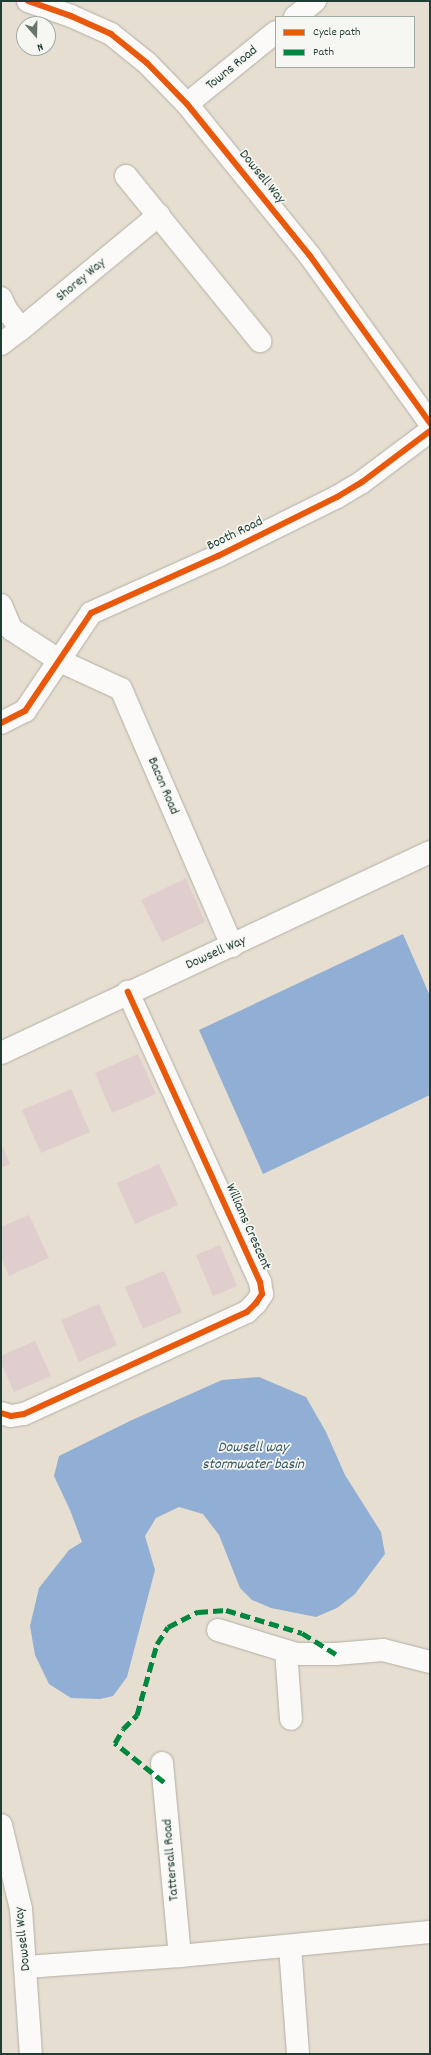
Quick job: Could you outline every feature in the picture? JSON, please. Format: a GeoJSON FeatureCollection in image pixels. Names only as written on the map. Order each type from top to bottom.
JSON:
{"type":"FeatureCollection","features":[{"type":"Feature","properties":{"kind":"street","name":"Dowsell Way"},"geometry":{"type":"LineString","coordinates":[[28,1],[72,16],[111,34],[147,63],[187,104],[310,256],[430,423]]}},
{"type":"Feature","properties":{"kind":"street"},"geometry":{"type":"LineString","coordinates":[[296,16],[315,1]]}},
{"type":"Feature","properties":{"kind":"street","name":"Towns Road"},"geometry":{"type":"LineString","coordinates":[[187,104],[275,33]]}},
{"type":"Feature","properties":{"kind":"street"},"geometry":{"type":"LineString","coordinates":[[126,176],[260,341]]}},
{"type":"Feature","properties":{"kind":"street","name":"Shorey Way"},"geometry":{"type":"LineString","coordinates":[[1,344],[21,330],[159,215]]}},
{"type":"Feature","properties":{"kind":"street"},"geometry":{"type":"LineString","coordinates":[[1,298],[6,309],[21,330]]}},
{"type":"Feature","properties":{"kind":"street","name":"Booth Road"},"geometry":{"type":"LineString","coordinates":[[1,722],[26,711],[91,613],[218,556],[336,498],[362,482],[430,431]]}},
{"type":"Feature","properties":{"kind":"street","name":"Bacon Road"},"geometry":{"type":"LineString","coordinates":[[1,605],[11,629],[60,661],[122,689],[232,946]]}},
{"type":"Feature","properties":{"kind":"street","name":"Dowsell Way"},"geometry":{"type":"LineString","coordinates":[[1,1054],[128,992],[232,946],[430,852]]}},
{"type":"Feature","properties":{"kind":"street","name":"Williams Crescent"},"geometry":{"type":"LineString","coordinates":[[1,1414],[11,1416],[24,1414],[247,1312],[262,1294],[260,1282],[128,992]]}},
{"type":"Feature","properties":{"kind":"street"},"geometry":{"type":"LineString","coordinates":[[218,1630],[296,1654],[336,1654],[383,1650],[430,1662]]}},
{"type":"Feature","properties":{"kind":"street"},"geometry":{"type":"LineString","coordinates":[[286,1651],[291,1719]]}},
{"type":"Feature","properties":{"kind":"street","name":"Tattersall Road"},"geometry":{"type":"LineString","coordinates":[[162,1763],[180,1956]]}},
{"type":"Feature","properties":{"kind":"street","name":"Dowsell Way"},"geometry":{"type":"LineString","coordinates":[[1,1825],[6,1860],[21,1909],[31,2054]]}},
{"type":"Feature","properties":{"kind":"street"},"geometry":{"type":"LineString","coordinates":[[26,1967],[290,1947],[430,1932]]}},
{"type":"Feature","properties":{"kind":"street"},"geometry":{"type":"LineString","coordinates":[[290,1947],[298,2054]]}},
{"type":"Feature","properties":{"kind":"water"},"geometry":{"type":"Polygon","coordinates":[[[403,934],[430,996],[430,1095],[263,1174],[199,1030],[403,934]]]}},
{"type":"Feature","properties":{"kind":"water","name":"Dowsell way stormwater basin"},"geometry":{"type":"Polygon","coordinates":[[[259,1377],[306,1397],[326,1432],[345,1475],[381,1532],[385,1554],[355,1594],[337,1608],[316,1617],[271,1608],[252,1600],[240,1588],[219,1535],[203,1514],[179,1507],[156,1518],[145,1536],[155,1570],[127,1677],[113,1696],[100,1699],[71,1698],[49,1684],[35,1655],[30,1626],[39,1588],[69,1550],[82,1542],[70,1510],[54,1476],[59,1456],[132,1420],[222,1380],[259,1377]]]}},
{"type":"Feature","properties":{"kind":"building"},"geometry":{"type":"Polygon","coordinates":[[[186,878],[205,922],[162,942],[141,900],[186,878]]]}},
{"type":"Feature","properties":{"kind":"building"},"geometry":{"type":"Polygon","coordinates":[[[138,1054],[156,1094],[112,1113],[95,1073],[138,1054]]]}},
{"type":"Feature","properties":{"kind":"building"},"geometry":{"type":"Polygon","coordinates":[[[71,1089],[90,1132],[41,1153],[22,1110],[71,1089]]]}},
{"type":"Feature","properties":{"kind":"building"},"geometry":{"type":"Polygon","coordinates":[[[1,1143],[10,1164],[1,1168],[1,1143]]]}},
{"type":"Feature","properties":{"kind":"building"},"geometry":{"type":"Polygon","coordinates":[[[159,1164],[178,1205],[135,1224],[117,1183],[159,1164]]]}},
{"type":"Feature","properties":{"kind":"building"},"geometry":{"type":"Polygon","coordinates":[[[29,1215],[49,1258],[9,1276],[1,1258],[1,1227],[29,1215]]]}},
{"type":"Feature","properties":{"kind":"building"},"geometry":{"type":"Polygon","coordinates":[[[220,1245],[237,1286],[213,1296],[196,1255],[220,1245]]]}},
{"type":"Feature","properties":{"kind":"building"},"geometry":{"type":"Polygon","coordinates":[[[164,1271],[182,1312],[143,1329],[125,1287],[164,1271]]]}},
{"type":"Feature","properties":{"kind":"building"},"geometry":{"type":"Polygon","coordinates":[[[99,1304],[117,1345],[79,1362],[61,1320],[99,1304]]]}},
{"type":"Feature","properties":{"kind":"building"},"geometry":{"type":"Polygon","coordinates":[[[35,1341],[51,1376],[14,1392],[1,1363],[1,1356],[35,1341]]]}},
{"type":"Feature","properties":{"kind":"marked path"},"geometry":{"type":"LineString","coordinates":[[164,1782],[115,1743],[123,1729],[137,1715],[157,1644],[168,1627],[198,1612],[226,1610],[302,1633],[336,1654]]}},
{"type":"Feature","properties":{"kind":"cycle path"},"geometry":{"type":"LineString","coordinates":[[28,1],[71,16],[111,34],[147,63],[187,104],[310,256],[430,423]]}},
{"type":"Feature","properties":{"kind":"cycle path"},"geometry":{"type":"LineString","coordinates":[[1,723],[25,711],[91,613],[218,556],[337,497],[362,482],[430,431]]}},
{"type":"Feature","properties":{"kind":"cycle path"},"geometry":{"type":"LineString","coordinates":[[1,1413],[11,1416],[24,1414],[247,1312],[262,1294],[260,1282],[128,992]]}}]}
